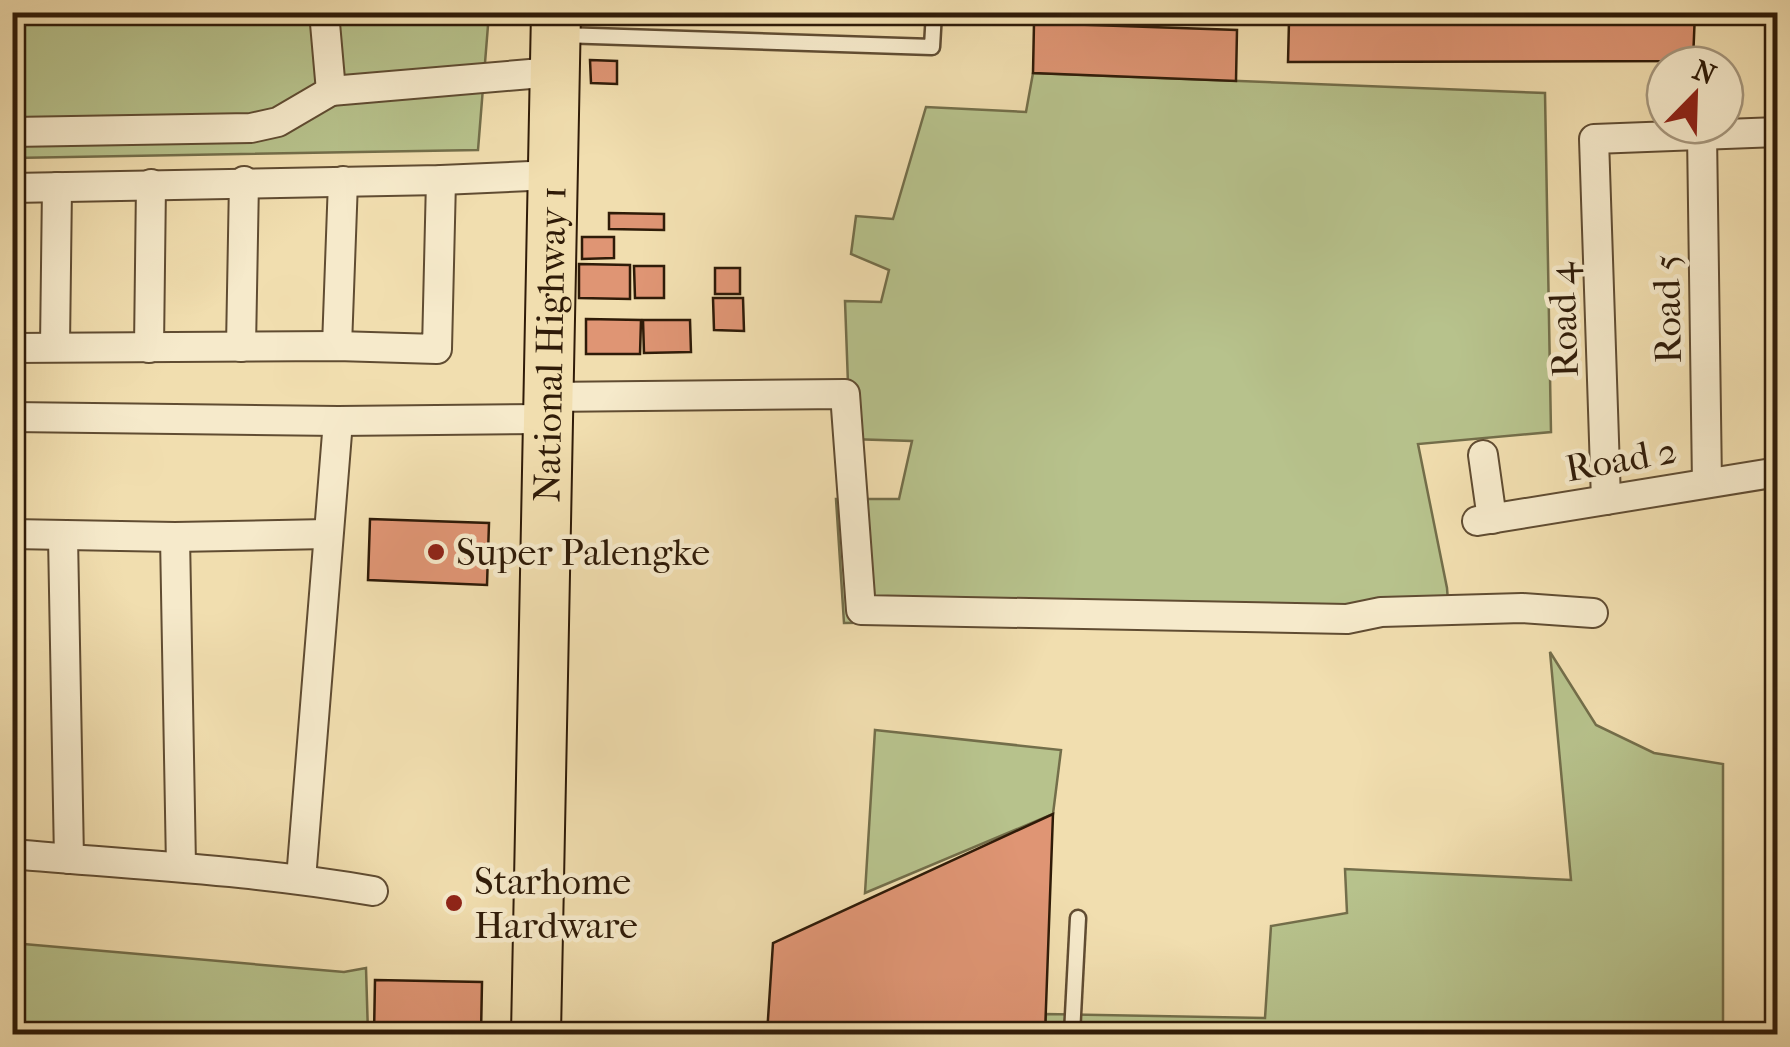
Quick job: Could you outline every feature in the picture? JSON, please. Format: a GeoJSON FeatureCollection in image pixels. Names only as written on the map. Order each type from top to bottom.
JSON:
{"type":"FeatureCollection","features":[{"type":"Feature","properties":{"kind":"highway","name":"National Highway 1"},"geometry":{"type":"LineString","coordinates":[[536,1034],[555,40]]}},
{"type":"Feature","properties":{"kind":"street"},"geometry":{"type":"LineString","coordinates":[[324,12],[331,92]]}},
{"type":"Feature","properties":{"kind":"street"},"geometry":{"type":"LineString","coordinates":[[12,132],[251,128],[278,122],[331,92],[555,40]]}},
{"type":"Feature","properties":{"kind":"street"},"geometry":{"type":"LineString","coordinates":[[1745,133],[1778,132]]}},
{"type":"Feature","properties":{"kind":"street","name":"Road 4"},"geometry":{"type":"LineString","coordinates":[[1606,500],[1594,139],[1645,137]]}},
{"type":"Feature","properties":{"kind":"street","name":"Road 5"},"geometry":{"type":"LineString","coordinates":[[1702,145],[1707,482]]}},
{"type":"Feature","properties":{"kind":"street"},"geometry":{"type":"LineString","coordinates":[[12,188],[552,175]]}},
{"type":"Feature","properties":{"kind":"street"},"geometry":{"type":"LineString","coordinates":[[12,348],[438,348],[442,180]]}},
{"type":"Feature","properties":{"kind":"street"},"geometry":{"type":"LineString","coordinates":[[338,346],[343,181]]}},
{"type":"Feature","properties":{"kind":"street"},"geometry":{"type":"LineString","coordinates":[[241,347],[244,182]]}},
{"type":"Feature","properties":{"kind":"street"},"geometry":{"type":"LineString","coordinates":[[149,348],[151,184]]}},
{"type":"Feature","properties":{"kind":"street"},"geometry":{"type":"LineString","coordinates":[[55,346],[58,187]]}},
{"type":"Feature","properties":{"kind":"street"},"geometry":{"type":"LineString","coordinates":[[12,417],[338,421],[845,394],[860,610],[1347,619],[1380,612],[1522,608],[1594,613]]}},
{"type":"Feature","properties":{"kind":"street"},"geometry":{"type":"LineString","coordinates":[[301,878],[338,421]]}},
{"type":"Feature","properties":{"kind":"street","name":"Road 2"},"geometry":{"type":"LineString","coordinates":[[1483,455],[1484,520],[1778,472]]}},
{"type":"Feature","properties":{"kind":"street"},"geometry":{"type":"LineString","coordinates":[[12,534],[176,537],[327,534]]}},
{"type":"Feature","properties":{"kind":"street"},"geometry":{"type":"LineString","coordinates":[[63,536],[69,859]]}},
{"type":"Feature","properties":{"kind":"street"},"geometry":{"type":"LineString","coordinates":[[176,537],[181,866]]}},
{"type":"Feature","properties":{"kind":"street"},"geometry":{"type":"LineString","coordinates":[[12,854],[301,878],[374,891]]}},
{"type":"Feature","properties":{"kind":"lane"},"geometry":{"type":"LineString","coordinates":[[555,40],[932,47],[934,12]]}},
{"type":"Feature","properties":{"kind":"lane"},"geometry":{"type":"LineString","coordinates":[[1072,1034],[1078,918]]}},
{"type":"Feature","properties":{"kind":"green space"},"geometry":{"type":"Polygon","coordinates":[[[12,13],[489,13],[478,150],[13,158],[12,13]]]}},
{"type":"Feature","properties":{"kind":"green space"},"geometry":{"type":"Polygon","coordinates":[[[1033,73],[1545,93],[1551,432],[1418,444],[1449,615],[844,623],[836,499],[899,499],[912,441],[850,439],[845,301],[881,302],[889,270],[851,254],[856,216],[893,219],[926,107],[1026,112],[1033,73]]]}},
{"type":"Feature","properties":{"kind":"green space"},"geometry":{"type":"Polygon","coordinates":[[[1550,652],[1596,725],[1654,753],[1723,764],[1723,1034],[1045,1034],[1046,1014],[1265,1018],[1271,926],[1347,913],[1345,869],[1571,880],[1550,652]]]}},
{"type":"Feature","properties":{"kind":"green space"},"geometry":{"type":"Polygon","coordinates":[[[875,730],[1061,750],[1053,814],[865,893],[875,730]]]}},
{"type":"Feature","properties":{"kind":"green space"},"geometry":{"type":"Polygon","coordinates":[[[12,943],[344,972],[366,968],[368,1034],[13,1034],[12,943]]]}},
{"type":"Feature","properties":{"kind":"building"},"geometry":{"type":"Polygon","coordinates":[[[1225,12],[1695,12],[1694,45],[1645,45],[1645,61],[1288,62],[1289,21],[1225,21],[1225,12]]]}},
{"type":"Feature","properties":{"kind":"building"},"geometry":{"type":"Polygon","coordinates":[[[1034,23],[1237,30],[1236,81],[1033,73],[1034,23]]]}},
{"type":"Feature","properties":{"kind":"building"},"geometry":{"type":"Polygon","coordinates":[[[590,60],[617,61],[617,84],[591,83],[590,60]]]}},
{"type":"Feature","properties":{"kind":"building"},"geometry":{"type":"Polygon","coordinates":[[[609,213],[664,214],[664,230],[609,229],[609,213]]]}},
{"type":"Feature","properties":{"kind":"building"},"geometry":{"type":"Polygon","coordinates":[[[582,237],[614,237],[614,258],[582,259],[582,237]]]}},
{"type":"Feature","properties":{"kind":"building"},"geometry":{"type":"Polygon","coordinates":[[[579,264],[630,265],[630,299],[579,298],[579,264]]]}},
{"type":"Feature","properties":{"kind":"building"},"geometry":{"type":"Polygon","coordinates":[[[634,266],[664,266],[664,298],[635,298],[634,266]]]}},
{"type":"Feature","properties":{"kind":"building"},"geometry":{"type":"Polygon","coordinates":[[[715,268],[740,268],[740,294],[715,294],[715,268]]]}},
{"type":"Feature","properties":{"kind":"building"},"geometry":{"type":"Polygon","coordinates":[[[713,298],[743,298],[744,331],[714,330],[713,298]]]}},
{"type":"Feature","properties":{"kind":"building"},"geometry":{"type":"Polygon","coordinates":[[[586,319],[641,320],[640,354],[586,354],[586,319]]]}},
{"type":"Feature","properties":{"kind":"building"},"geometry":{"type":"Polygon","coordinates":[[[643,320],[690,320],[691,352],[644,353],[643,320]]]}},
{"type":"Feature","properties":{"kind":"building"},"geometry":{"type":"Polygon","coordinates":[[[370,519],[489,523],[487,585],[368,580],[370,519]]]}},
{"type":"Feature","properties":{"kind":"building"},"geometry":{"type":"Polygon","coordinates":[[[1053,814],[1045,1034],[767,1034],[773,943],[1053,814]]]}},
{"type":"Feature","properties":{"kind":"building"},"geometry":{"type":"Polygon","coordinates":[[[375,980],[482,982],[481,1034],[374,1034],[375,980]]]}},
{"type":"Feature","properties":{"kind":"place","name":"Super Palengke"},"geometry":{"type":"Point","coordinates":[436,552]}},
{"type":"Feature","properties":{"kind":"place","name":"Starhome Hardware"},"geometry":{"type":"Point","coordinates":[454,903]}}]}
